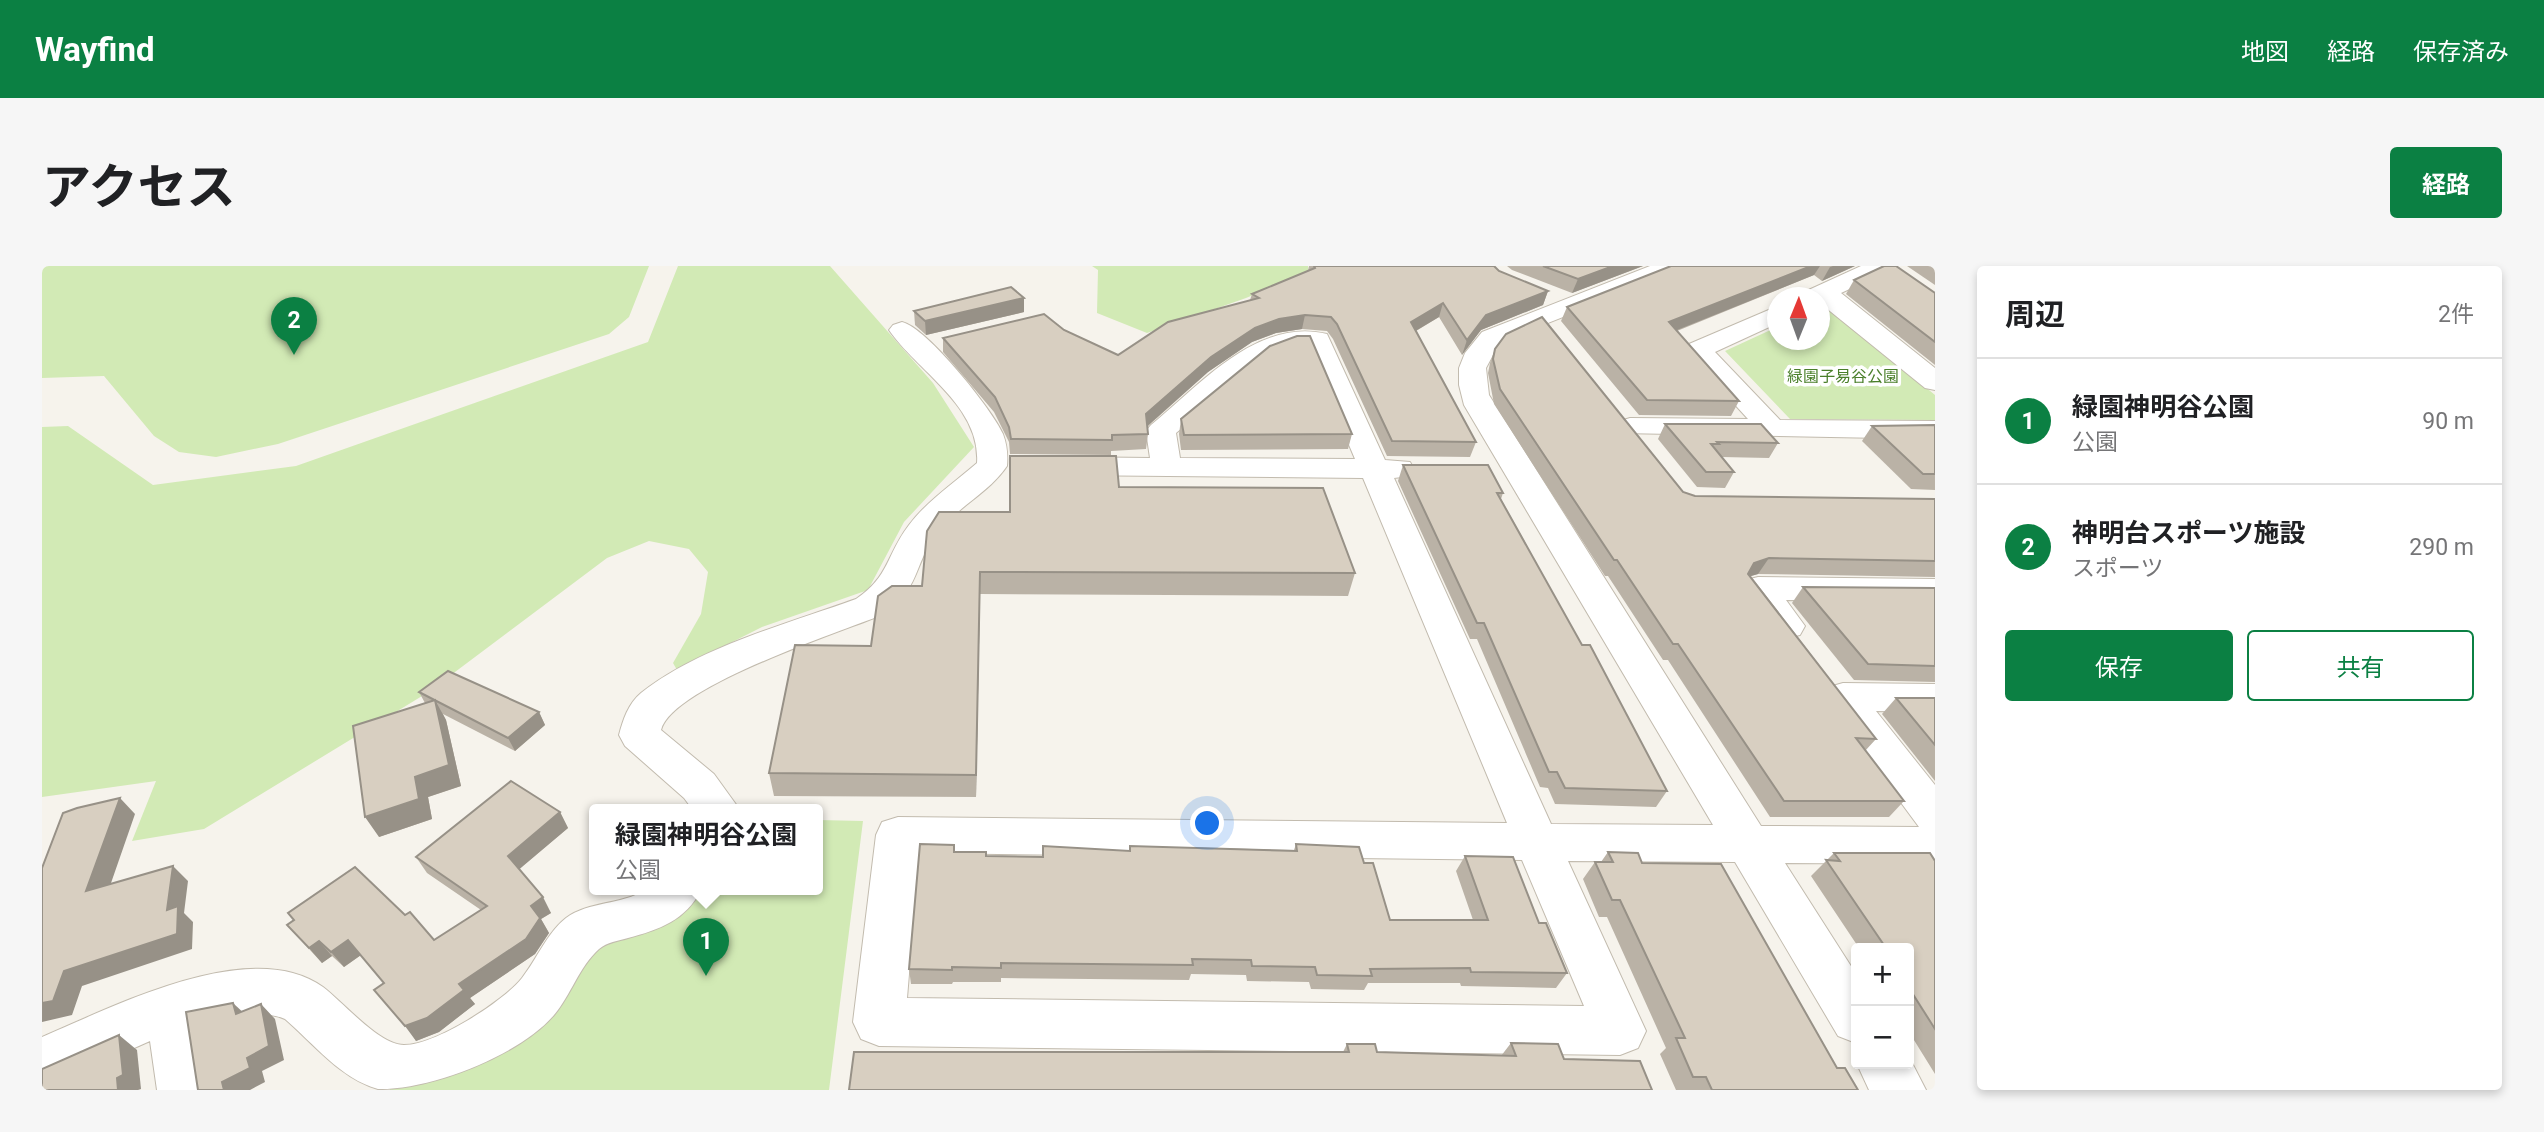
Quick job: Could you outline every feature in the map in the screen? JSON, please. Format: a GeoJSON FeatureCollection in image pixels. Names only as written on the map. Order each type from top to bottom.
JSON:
{"type":"FeatureCollection","features":[{"type":"Feature","properties":{"kind":"street"},"geometry":{"type":"LineString","coordinates":[[1671,266],[1491,337],[1479,350],[1471,365],[1471,386],[1478,405],[1520,469],[1851,1011]]}},
{"type":"Feature","properties":{"kind":"street"},"geometry":{"type":"LineString","coordinates":[[1830,290],[1888,268]]}},
{"type":"Feature","properties":{"kind":"street"},"geometry":{"type":"LineString","coordinates":[[1830,305],[1935,382]]}},
{"type":"Feature","properties":{"kind":"street"},"geometry":{"type":"LineString","coordinates":[[1767,318],[1698,350],[1773,429]]}},
{"type":"Feature","properties":{"kind":"street"},"geometry":{"type":"LineString","coordinates":[[944,342],[910,339],[958,390],[990,436],[995,456],[1014,466],[1428,469]]}},
{"type":"Feature","properties":{"kind":"street"},"geometry":{"type":"LineString","coordinates":[[1166,467],[1161,431],[1257,352],[1290,340],[1318,340],[1376,469],[1537,842],[1620,1031],[879,1022],[898,835],[1537,842],[1935,846]]}},
{"type":"Feature","properties":{"kind":"street"},"geometry":{"type":"LineString","coordinates":[[1654,458],[1622,417],[1773,429],[1935,430]]}},
{"type":"Feature","properties":{"kind":"street"},"geometry":{"type":"LineString","coordinates":[[713,804],[699,786],[639,735],[644,717],[654,704],[715,666],[869,607],[886,597],[899,583],[920,532],[1014,466]]}},
{"type":"Feature","properties":{"kind":"street"},"geometry":{"type":"LineString","coordinates":[[1480,469],[1520,469]]}},
{"type":"Feature","properties":{"kind":"street"},"geometry":{"type":"LineString","coordinates":[[1935,590],[1758,589],[1935,816]]}},
{"type":"Feature","properties":{"kind":"street"},"geometry":{"type":"LineString","coordinates":[[1826,676],[1935,698]]}},
{"type":"Feature","properties":{"kind":"street"},"geometry":{"type":"LineString","coordinates":[[42,1063],[171,1010],[229,994],[272,993],[300,999],[376,1062],[404,1071],[443,1059],[499,1028],[535,1001],[583,933],[645,914],[671,895]]}},
{"type":"Feature","properties":{"kind":"street"},"geometry":{"type":"LineString","coordinates":[[171,1010],[184,1090]]}},
{"type":"Feature","properties":{"kind":"street"},"geometry":{"type":"LineString","coordinates":[[1886,1069],[1899,1090]]}},
{"type":"Feature","properties":{"kind":"green space"},"geometry":{"type":"Polygon","coordinates":[[[42,266],[649,266],[629,317],[609,334],[278,444],[216,457],[179,452],[154,436],[104,376],[42,378],[42,266]]]}},
{"type":"Feature","properties":{"kind":"green space"},"geometry":{"type":"Polygon","coordinates":[[[678,266],[830,266],[933,383],[974,447],[904,522],[868,590],[762,627],[677,670],[673,663],[701,614],[708,572],[689,549],[649,541],[607,558],[427,693],[204,829],[132,841],[156,781],[42,797],[42,427],[68,426],[153,485],[296,466],[648,342],[678,266]]]}},
{"type":"Feature","properties":{"kind":"green space"},"geometry":{"type":"Polygon","coordinates":[[[1092,266],[1308,266],[1309,272],[1246,298],[1147,333],[1097,313],[1098,270],[1092,266]]]}},
{"type":"Feature","properties":{"kind":"green space","name":"緑園子易谷公園"},"geometry":{"type":"Polygon","coordinates":[[[1830,308],[1935,395],[1935,420],[1790,419],[1725,351],[1767,332],[1767,350],[1830,350],[1830,308]]]}},
{"type":"Feature","properties":{"kind":"green space"},"geometry":{"type":"Polygon","coordinates":[[[823,820],[863,821],[829,1090],[390,1090],[388,1085],[592,944],[685,895],[823,895],[823,820]]]}},
{"type":"Feature","properties":{"kind":"building"},"geometry":{"type":"Polygon","coordinates":[[[1314,266],[1494,266],[1499,271],[1548,291],[1486,315],[1467,340],[1443,303],[1411,322],[1476,442],[1392,441],[1337,324],[1331,317],[1305,315],[1279,319],[1255,328],[1211,357],[1146,414],[1148,434],[1112,435],[1112,440],[1011,439],[1009,427],[995,397],[943,338],[1044,314],[1064,330],[1118,355],[1168,322],[1259,298],[1252,294],[1315,268],[1314,266]]]}},
{"type":"Feature","properties":{"kind":"building"},"geometry":{"type":"Polygon","coordinates":[[[1543,266],[1613,266],[1578,279],[1543,266]]]}},
{"type":"Feature","properties":{"kind":"building"},"geometry":{"type":"Polygon","coordinates":[[[1671,266],[1811,266],[1669,322],[1739,401],[1647,400],[1567,307],[1671,266]]]}},
{"type":"Feature","properties":{"kind":"building"},"geometry":{"type":"Polygon","coordinates":[[[1884,266],[1896,266],[1935,293],[1935,342],[1854,280],[1884,266]]]}},
{"type":"Feature","properties":{"kind":"building"},"geometry":{"type":"Polygon","coordinates":[[[1011,287],[1024,298],[925,321],[914,311],[1011,287]]]}},
{"type":"Feature","properties":{"kind":"building"},"geometry":{"type":"Polygon","coordinates":[[[1542,317],[1683,492],[1695,496],[1935,499],[1935,561],[1769,558],[1754,563],[1748,574],[1876,739],[1856,738],[1904,801],[1784,801],[1678,644],[1673,644],[1617,560],[1614,560],[1500,389],[1493,359],[1495,349],[1506,334],[1542,317]]]}},
{"type":"Feature","properties":{"kind":"building"},"geometry":{"type":"Polygon","coordinates":[[[1297,336],[1310,336],[1352,434],[1184,435],[1181,419],[1270,346],[1297,336]]]}},
{"type":"Feature","properties":{"kind":"building"},"geometry":{"type":"Polygon","coordinates":[[[1665,424],[1761,424],[1778,443],[1711,444],[1734,472],[1706,472],[1665,424]]]}},
{"type":"Feature","properties":{"kind":"building"},"geometry":{"type":"Polygon","coordinates":[[[1935,425],[1935,474],[1923,474],[1872,426],[1935,425]]]}},
{"type":"Feature","properties":{"kind":"building"},"geometry":{"type":"Polygon","coordinates":[[[1010,456],[1116,456],[1119,487],[1323,488],[1355,573],[980,572],[976,775],[769,773],[795,645],[871,646],[878,596],[892,586],[922,586],[927,531],[939,512],[1010,512],[1010,456]]]}},
{"type":"Feature","properties":{"kind":"building"},"geometry":{"type":"Polygon","coordinates":[[[1403,465],[1488,465],[1503,493],[1497,493],[1582,645],[1590,645],[1667,791],[1565,788],[1557,772],[1549,772],[1484,623],[1477,623],[1403,465]]]}},
{"type":"Feature","properties":{"kind":"building"},"geometry":{"type":"Polygon","coordinates":[[[1803,587],[1935,588],[1935,666],[1868,664],[1803,587]]]}},
{"type":"Feature","properties":{"kind":"building"},"geometry":{"type":"Polygon","coordinates":[[[448,671],[539,712],[508,738],[419,692],[448,671]]]}},
{"type":"Feature","properties":{"kind":"building"},"geometry":{"type":"Polygon","coordinates":[[[1896,698],[1935,698],[1935,745],[1896,698]]]}},
{"type":"Feature","properties":{"kind":"building"},"geometry":{"type":"Polygon","coordinates":[[[435,700],[449,765],[415,777],[419,799],[365,817],[353,726],[435,700]]]}},
{"type":"Feature","properties":{"kind":"building"},"geometry":{"type":"Polygon","coordinates":[[[511,781],[560,812],[508,856],[543,897],[531,906],[540,918],[526,939],[459,984],[464,990],[427,1018],[405,1026],[374,990],[384,983],[348,940],[331,952],[319,941],[309,948],[287,925],[294,920],[288,913],[355,867],[405,915],[410,912],[434,940],[487,906],[416,857],[511,781]]]}},
{"type":"Feature","properties":{"kind":"building"},"geometry":{"type":"Polygon","coordinates":[[[120,798],[86,891],[173,866],[167,910],[178,906],[177,934],[64,971],[53,1001],[42,1003],[42,868],[63,813],[120,798]]]}},
{"type":"Feature","properties":{"kind":"building"},"geometry":{"type":"Polygon","coordinates":[[[920,844],[954,845],[954,852],[986,852],[986,856],[1043,857],[1043,846],[1130,851],[1130,846],[1297,851],[1296,844],[1359,847],[1364,863],[1373,863],[1390,920],[1488,920],[1465,856],[1513,857],[1539,923],[1546,923],[1567,973],[1471,972],[1470,968],[1370,969],[1372,976],[1317,975],[1315,967],[1252,966],[1251,960],[1192,959],[1193,965],[1001,963],[1001,968],[909,969],[920,844]]]}},
{"type":"Feature","properties":{"kind":"building"},"geometry":{"type":"Polygon","coordinates":[[[1608,852],[1638,853],[1642,863],[1721,864],[1837,1068],[1845,1068],[1858,1090],[1712,1090],[1706,1077],[1693,1077],[1676,1038],[1685,1038],[1620,900],[1612,900],[1595,862],[1613,862],[1608,852]]]}},
{"type":"Feature","properties":{"kind":"building"},"geometry":{"type":"Polygon","coordinates":[[[1834,853],[1930,853],[1935,861],[1935,1029],[1914,996],[1914,943],[1883,943],[1826,860],[1840,861],[1834,853]]]}},
{"type":"Feature","properties":{"kind":"building"},"geometry":{"type":"Polygon","coordinates":[[[233,1003],[236,1014],[261,1004],[269,1046],[247,1058],[250,1068],[222,1082],[224,1090],[198,1090],[186,1012],[233,1003]]]}},
{"type":"Feature","properties":{"kind":"building"},"geometry":{"type":"Polygon","coordinates":[[[119,1035],[123,1075],[117,1078],[118,1090],[42,1090],[42,1069],[119,1035]]]}},
{"type":"Feature","properties":{"kind":"building"},"geometry":{"type":"Polygon","coordinates":[[[1511,1043],[1558,1044],[1564,1059],[1640,1061],[1652,1090],[849,1090],[854,1052],[1349,1052],[1347,1044],[1375,1044],[1377,1052],[1516,1056],[1511,1043]]]}},
{"type":"Feature","properties":{"kind":"place","name":"神明台スポーツ施設"},"geometry":{"type":"Point","coordinates":[294,355]}},
{"type":"Feature","properties":{"kind":"place","name":"緑園神明谷公園"},"geometry":{"type":"Point","coordinates":[706,976]}}]}
